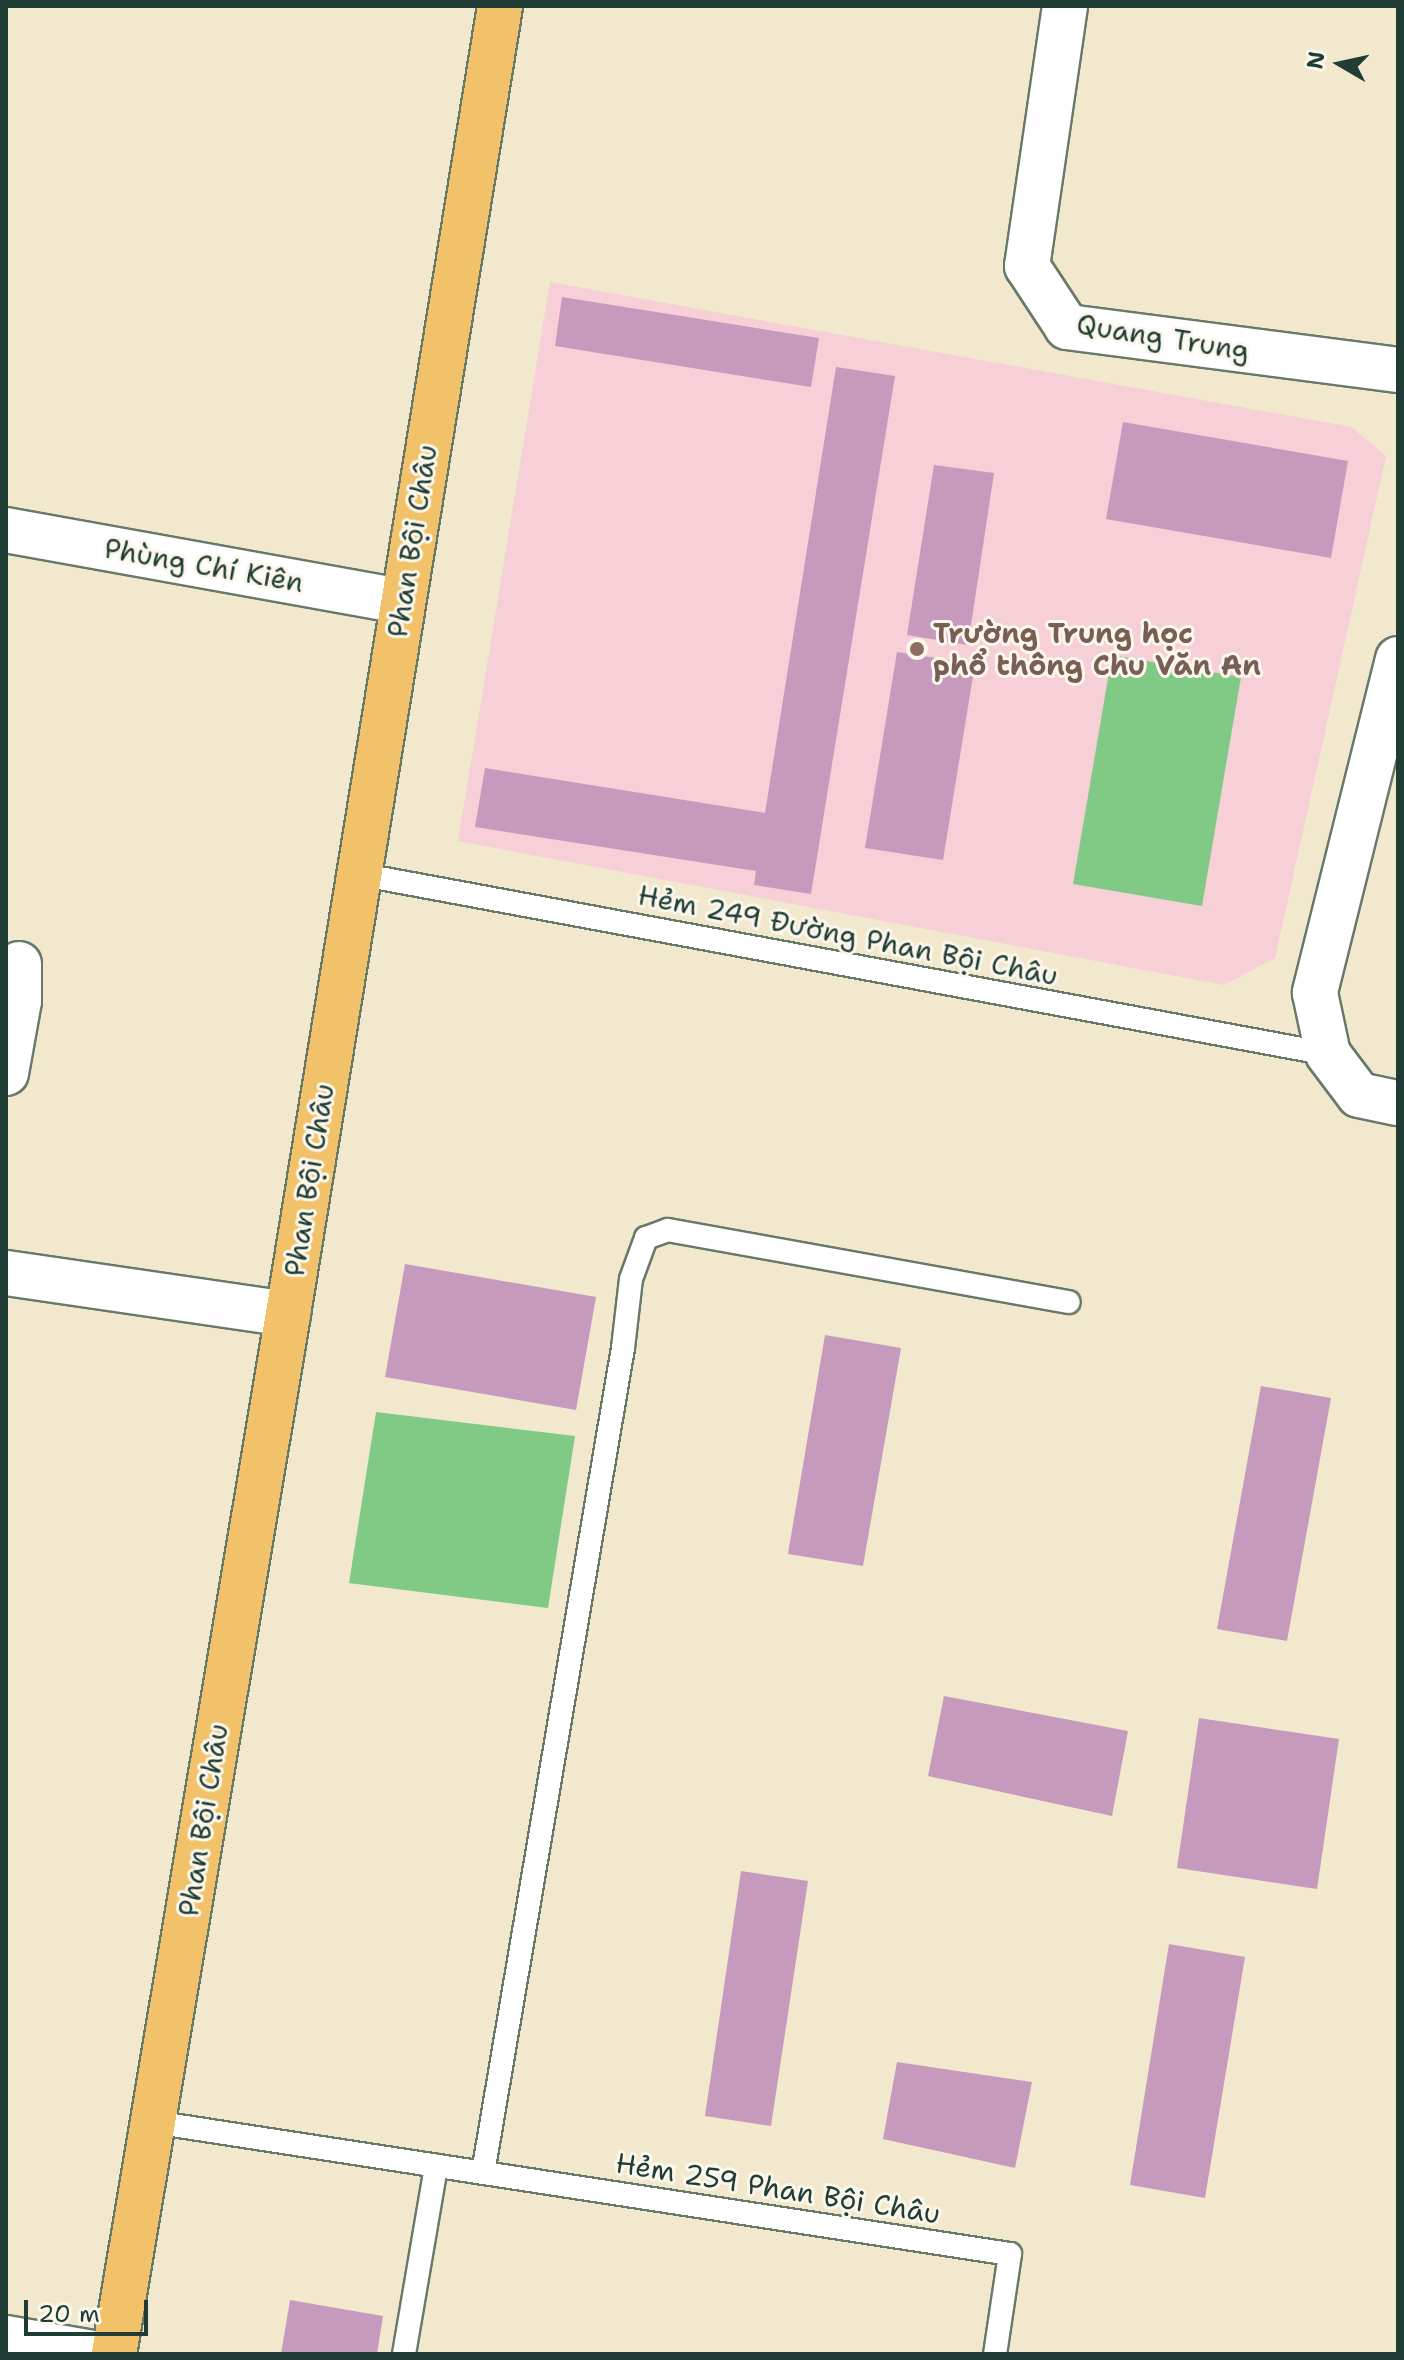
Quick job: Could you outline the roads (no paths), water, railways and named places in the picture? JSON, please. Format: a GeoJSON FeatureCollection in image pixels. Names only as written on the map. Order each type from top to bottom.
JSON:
{"type":"FeatureCollection","features":[{"type":"Feature","properties":{"kind":"main road","name":"Phan Bội Châu"},"geometry":{"type":"LineString","coordinates":[[114,2354],[288,1314],[500,6]]}},
{"type":"Feature","properties":{"kind":"street","name":"Quang Trung"},"geometry":{"type":"LineString","coordinates":[[1065,6],[1027,266],[1067,327],[1398,370]]}},
{"type":"Feature","properties":{"kind":"street","name":"Phùng Chí Kiên"},"geometry":{"type":"LineString","coordinates":[[6,530],[402,601]]}},
{"type":"Feature","properties":{"kind":"street"},"geometry":{"type":"LineString","coordinates":[[1398,659],[1315,993],[1328,1054],[1359,1095],[1398,1103]]}},
{"type":"Feature","properties":{"kind":"street"},"geometry":{"type":"LineString","coordinates":[[6,1073],[19,1001],[19,964]]}},
{"type":"Feature","properties":{"kind":"street"},"geometry":{"type":"LineString","coordinates":[[6,1273],[288,1314]]}},
{"type":"Feature","properties":{"kind":"street"},"geometry":{"type":"LineString","coordinates":[[6,2338],[99,2354]]}},
{"type":"Feature","properties":{"kind":"lane","name":"Hẻm 249 Đường Phan Bội Châu"},"geometry":{"type":"LineString","coordinates":[[358,874],[1328,1054]]}},
{"type":"Feature","properties":{"kind":"lane"},"geometry":{"type":"LineString","coordinates":[[483,2173],[623,1348],[631,1279],[646,1238],[668,1230],[1069,1302]]}},
{"type":"Feature","properties":{"kind":"lane","name":"Hẻm 259 Phan Bội Châu"},"geometry":{"type":"LineString","coordinates":[[153,2122],[1010,2254],[995,2354]]}},
{"type":"Feature","properties":{"kind":"lane"},"geometry":{"type":"LineString","coordinates":[[404,2354],[436,2166]]}},
{"type":"Feature","properties":{"kind":"place","name":"Trường Trung học phổ thông Chu Văn An"},"geometry":{"type":"Point","coordinates":[917,649]}}]}
